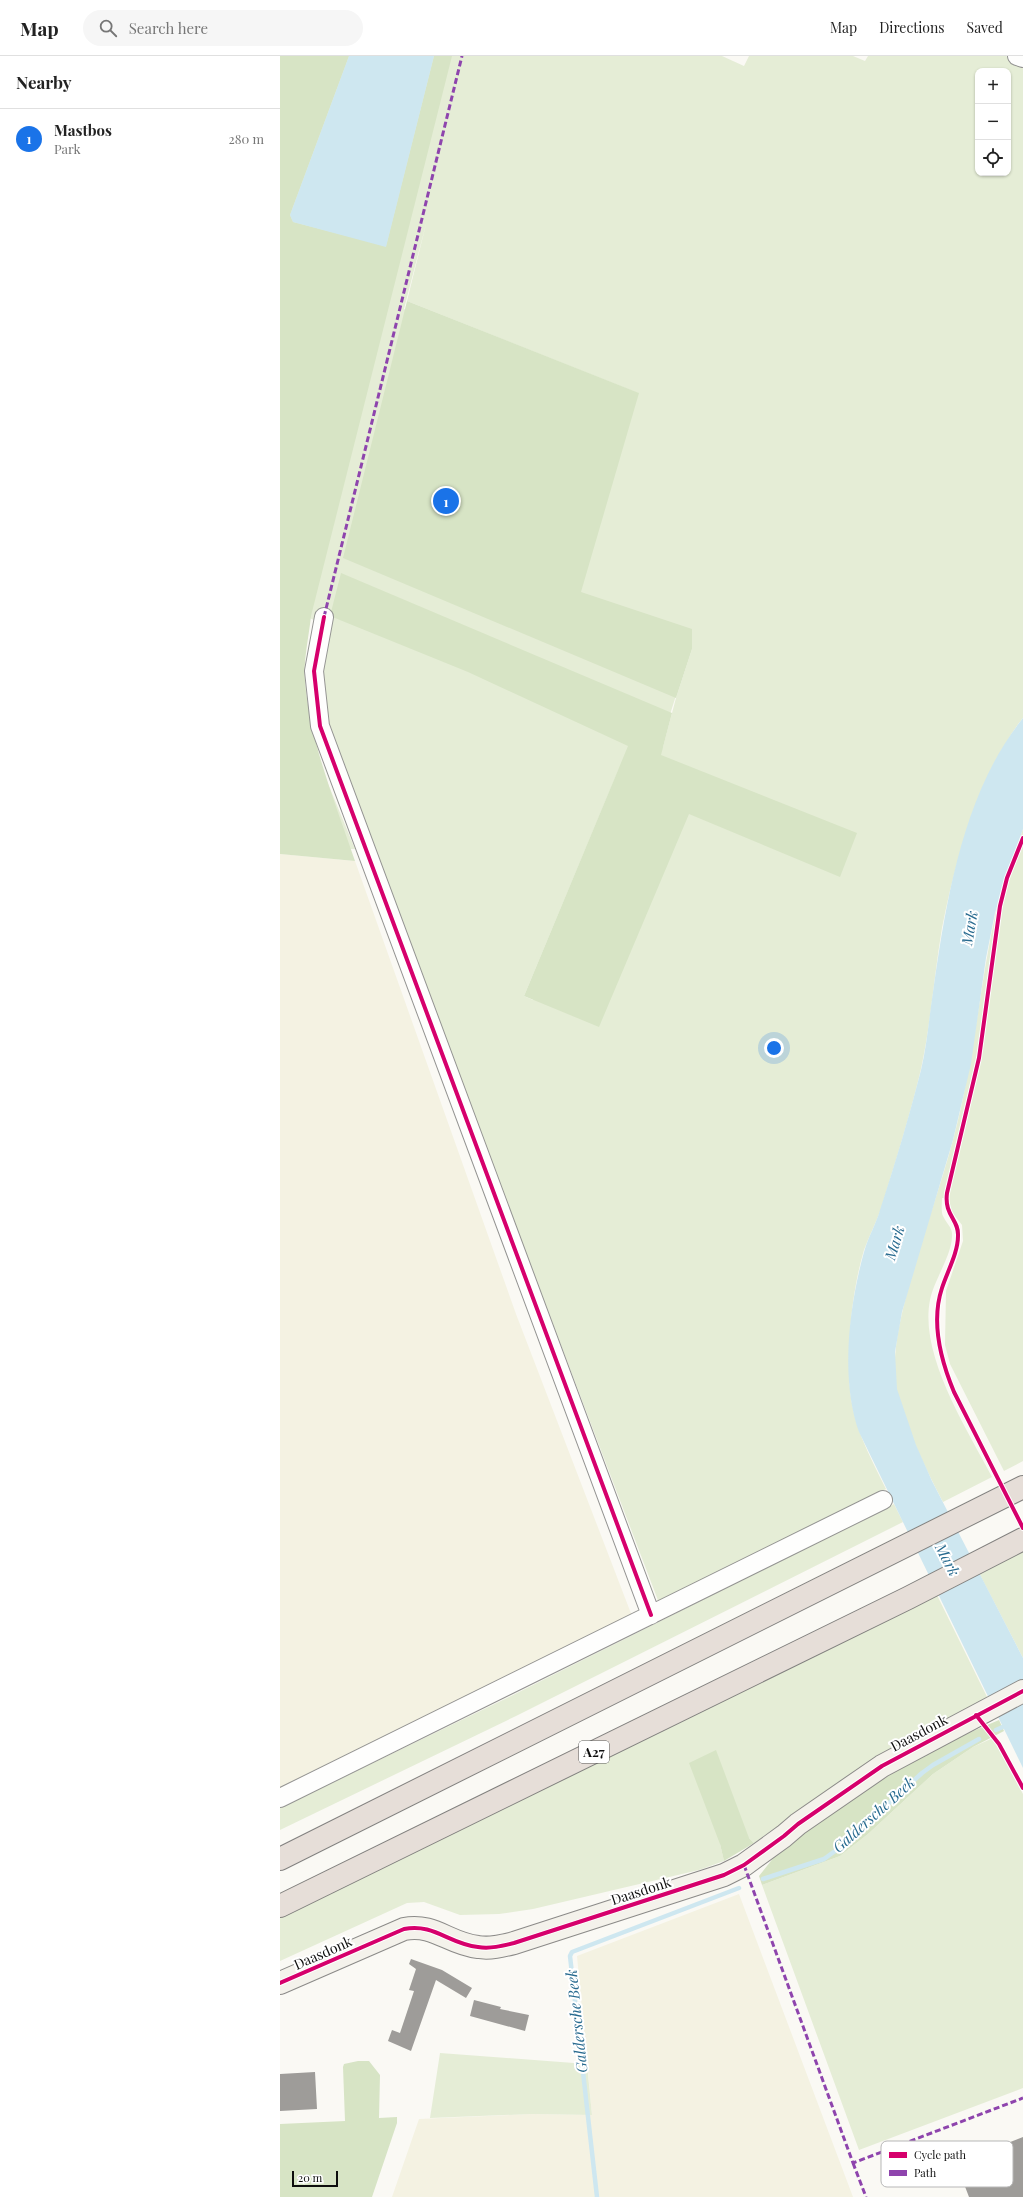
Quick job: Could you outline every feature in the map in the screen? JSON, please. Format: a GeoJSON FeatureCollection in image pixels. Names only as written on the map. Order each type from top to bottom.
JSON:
{"type":"FeatureCollection","features":[{"type":"Feature","properties":{"kind":"highway"},"geometry":{"type":"LineString","coordinates":[[280,1859],[1021,1488]]}},
{"type":"Feature","properties":{"kind":"highway","name":"A27"},"geometry":{"type":"LineString","coordinates":[[280,1906],[908,1598],[1023,1539]]}},
{"type":"Feature","properties":{"kind":"street"},"geometry":{"type":"LineString","coordinates":[[1017,56],[1023,58]]}},
{"type":"Feature","properties":{"kind":"street"},"geometry":{"type":"LineString","coordinates":[[324,617],[314,671],[320,726],[651,1615]]}},
{"type":"Feature","properties":{"kind":"street"},"geometry":{"type":"LineString","coordinates":[[280,1798],[883,1500]]}},
{"type":"Feature","properties":{"kind":"street","name":"Daasdonk"},"geometry":{"type":"LineString","coordinates":[[280,1983],[404,1929],[417,1926],[429,1928],[455,1941],[477,1947],[496,1947],[514,1943],[724,1875],[744,1864],[803,1820],[882,1766],[1023,1690]]}},
{"type":"Feature","properties":{"kind":"shaded area"},"geometry":{"type":"Polygon","coordinates":[[[280,854],[355,861],[516,1314],[632,1616],[280,1789],[280,854]]]}},
{"type":"Feature","properties":{"kind":"shaded area"},"geometry":{"type":"Polygon","coordinates":[[[739,1894],[853,2197],[392,2197],[419,2119],[532,2114],[592,2115],[577,1956],[739,1894]]]}},
{"type":"Feature","properties":{"kind":"green space"},"geometry":{"type":"Polygon","coordinates":[[[280,56],[722,56],[744,66],[749,56],[853,56],[865,61],[868,56],[1006,56],[1023,63],[1023,718],[1007,741],[987,782],[972,817],[960,854],[950,890],[942,928],[921,1069],[881,1209],[864,1250],[854,1293],[849,1352],[852,1402],[859,1431],[886,1489],[659,1603],[344,774],[329,727],[322,664],[328,626],[307,617],[291,694],[355,849],[280,849],[280,56]],[[427,220],[404,309],[634,407],[638,393],[407,301],[427,220]],[[692,645],[660,746],[663,747],[676,698],[692,649],[692,645]],[[620,766],[524,996],[533,1000],[620,766]]]}},
{"type":"Feature","properties":{"kind":"green space"},"geometry":{"type":"Polygon","coordinates":[[[280,56],[349,56],[290,215],[293,222],[386,246],[434,56],[452,56],[311,616],[306,649],[305,681],[312,727],[324,772],[355,861],[280,854],[280,56]]]}},
{"type":"Feature","properties":{"kind":"green space"},"geometry":{"type":"Polygon","coordinates":[[[407,301],[639,393],[581,592],[692,629],[692,649],[676,698],[343,558],[407,301]]]}},
{"type":"Feature","properties":{"kind":"green space"},"geometry":{"type":"Polygon","coordinates":[[[341,573],[672,713],[661,755],[857,833],[840,877],[689,814],[599,1027],[524,996],[628,746],[468,672],[330,616],[341,573]]]}},
{"type":"Feature","properties":{"kind":"green space"},"geometry":{"type":"Polygon","coordinates":[[[1023,829],[1023,1461],[1004,1471],[950,1364],[945,1345],[946,1291],[963,1241],[962,1225],[951,1211],[949,1198],[942,1198],[942,1214],[951,1228],[952,1237],[949,1252],[930,1300],[928,1321],[932,1344],[938,1368],[958,1414],[992,1477],[943,1502],[914,1441],[901,1407],[895,1378],[895,1353],[901,1317],[910,1281],[948,1158],[960,1112],[971,1056],[989,944],[998,905],[1023,829]]]}},
{"type":"Feature","properties":{"kind":"green space"},"geometry":{"type":"Polygon","coordinates":[[[894,1504],[903,1522],[516,1716],[280,1830],[280,1808],[507,1698],[894,1504]]]}},
{"type":"Feature","properties":{"kind":"green space"},"geometry":{"type":"Polygon","coordinates":[[[1023,1549],[1023,1658],[978,1571],[1023,1549]]]}},
{"type":"Feature","properties":{"kind":"green space"},"geometry":{"type":"Polygon","coordinates":[[[936,1593],[989,1701],[855,1775],[754,1843],[749,1838],[720,1844],[724,1861],[699,1870],[533,1909],[499,1914],[460,1915],[424,1902],[407,1903],[280,1961],[280,1916],[550,1786],[936,1593]]]}},
{"type":"Feature","properties":{"kind":"green space"},"geometry":{"type":"Polygon","coordinates":[[[999,1720],[1004,1731],[973,1747],[933,1774],[868,1834],[840,1856],[762,1885],[759,1876],[782,1847],[919,1754],[999,1720]]]}},
{"type":"Feature","properties":{"kind":"green space"},"geometry":{"type":"Polygon","coordinates":[[[993,1738],[1023,1794],[1023,2088],[859,2150],[762,1885],[840,1856],[868,1834],[933,1774],[973,1747],[993,1738]]]}},
{"type":"Feature","properties":{"kind":"green space"},"geometry":{"type":"Polygon","coordinates":[[[716,1750],[749,1838],[754,1843],[724,1861],[720,1844],[689,1763],[716,1750]]]}},
{"type":"Feature","properties":{"kind":"green space"},"geometry":{"type":"Polygon","coordinates":[[[440,2053],[587,2064],[592,2115],[532,2114],[430,2118],[440,2053]]]}},
{"type":"Feature","properties":{"kind":"green space"},"geometry":{"type":"Polygon","coordinates":[[[358,2061],[369,2061],[380,2075],[379,2118],[397,2117],[397,2123],[372,2197],[280,2197],[280,2124],[345,2121],[343,2067],[344,2064],[358,2061]]]}},
{"type":"Feature","properties":{"kind":"water"},"geometry":{"type":"Polygon","coordinates":[[[349,56],[434,56],[386,247],[293,222],[290,215],[349,56]]]}},
{"type":"Feature","properties":{"kind":"water","name":"Mark"},"geometry":{"type":"Polygon","coordinates":[[[1023,718],[1023,829],[995,913],[986,958],[971,1064],[953,1140],[902,1312],[895,1352],[897,1389],[916,1445],[932,1481],[1023,1658],[1023,1768],[859,1432],[853,1411],[848,1366],[854,1295],[866,1246],[878,1215],[896,1158],[921,1070],[944,921],[960,849],[985,779],[1002,747],[1023,718]]]}},
{"type":"Feature","properties":{"kind":"building"},"geometry":{"type":"Polygon","coordinates":[[[411,1959],[442,1970],[472,1988],[466,1998],[436,1980],[411,2051],[388,2041],[392,2030],[400,2033],[414,1991],[409,1990],[416,1969],[409,1964],[411,1959]]]}},
{"type":"Feature","properties":{"kind":"building"},"geometry":{"type":"Polygon","coordinates":[[[474,2000],[501,2007],[500,2009],[529,2015],[525,2031],[470,2016],[474,2000]]]}},
{"type":"Feature","properties":{"kind":"building"},"geometry":{"type":"Polygon","coordinates":[[[315,2072],[317,2109],[280,2111],[280,2074],[315,2072]]]}},
{"type":"Feature","properties":{"kind":"building"},"geometry":{"type":"Polygon","coordinates":[[[1023,2137],[1023,2197],[969,2197],[965,2187],[1013,2187],[1013,2141],[1023,2137]]]}},
{"type":"Feature","properties":{"kind":"waterway","name":"Galdersche Beek"},"geometry":{"type":"LineString","coordinates":[[996,1730],[1007,1725]]}},
{"type":"Feature","properties":{"kind":"waterway","name":"Galdersche Beek"},"geometry":{"type":"LineString","coordinates":[[763,1879],[824,1859],[842,1846],[922,1773],[933,1765],[979,1739]]}},
{"type":"Feature","properties":{"kind":"waterway","name":"Galdersche Beek"},"geometry":{"type":"LineString","coordinates":[[597,2197],[570,1956],[572,1952],[739,1888]]}},
{"type":"Feature","properties":{"kind":"marked path"},"geometry":{"type":"LineString","coordinates":[[324,617],[462,56]]}},
{"type":"Feature","properties":{"kind":"marked path"},"geometry":{"type":"LineString","coordinates":[[744,1865],[853,2163],[881,2152]]}},
{"type":"Feature","properties":{"kind":"marked path"},"geometry":{"type":"LineString","coordinates":[[911,2141],[1023,2098]]}},
{"type":"Feature","properties":{"kind":"marked path"},"geometry":{"type":"LineString","coordinates":[[853,2163],[866,2197]]}},
{"type":"Feature","properties":{"kind":"cycle path"},"geometry":{"type":"LineString","coordinates":[[324,617],[314,671],[320,726],[651,1615]]}},
{"type":"Feature","properties":{"kind":"cycle path"},"geometry":{"type":"LineString","coordinates":[[1023,838],[1007,878],[1000,906],[979,1058],[947,1193],[949,1212],[958,1230],[958,1242],[942,1288],[937,1314],[939,1341],[949,1380],[1023,1528]]}},
{"type":"Feature","properties":{"kind":"cycle path"},"geometry":{"type":"LineString","coordinates":[[280,1983],[404,1929],[424,1929],[468,1945],[482,1948],[496,1947],[514,1943],[724,1875],[744,1865],[798,1824],[882,1766],[1023,1691]]}},
{"type":"Feature","properties":{"kind":"cycle path"},"geometry":{"type":"LineString","coordinates":[[976,1715],[999,1744],[1023,1788]]}},
{"type":"Feature","properties":{"kind":"place","name":"Mastbos"},"geometry":{"type":"Point","coordinates":[446,501]}}]}
